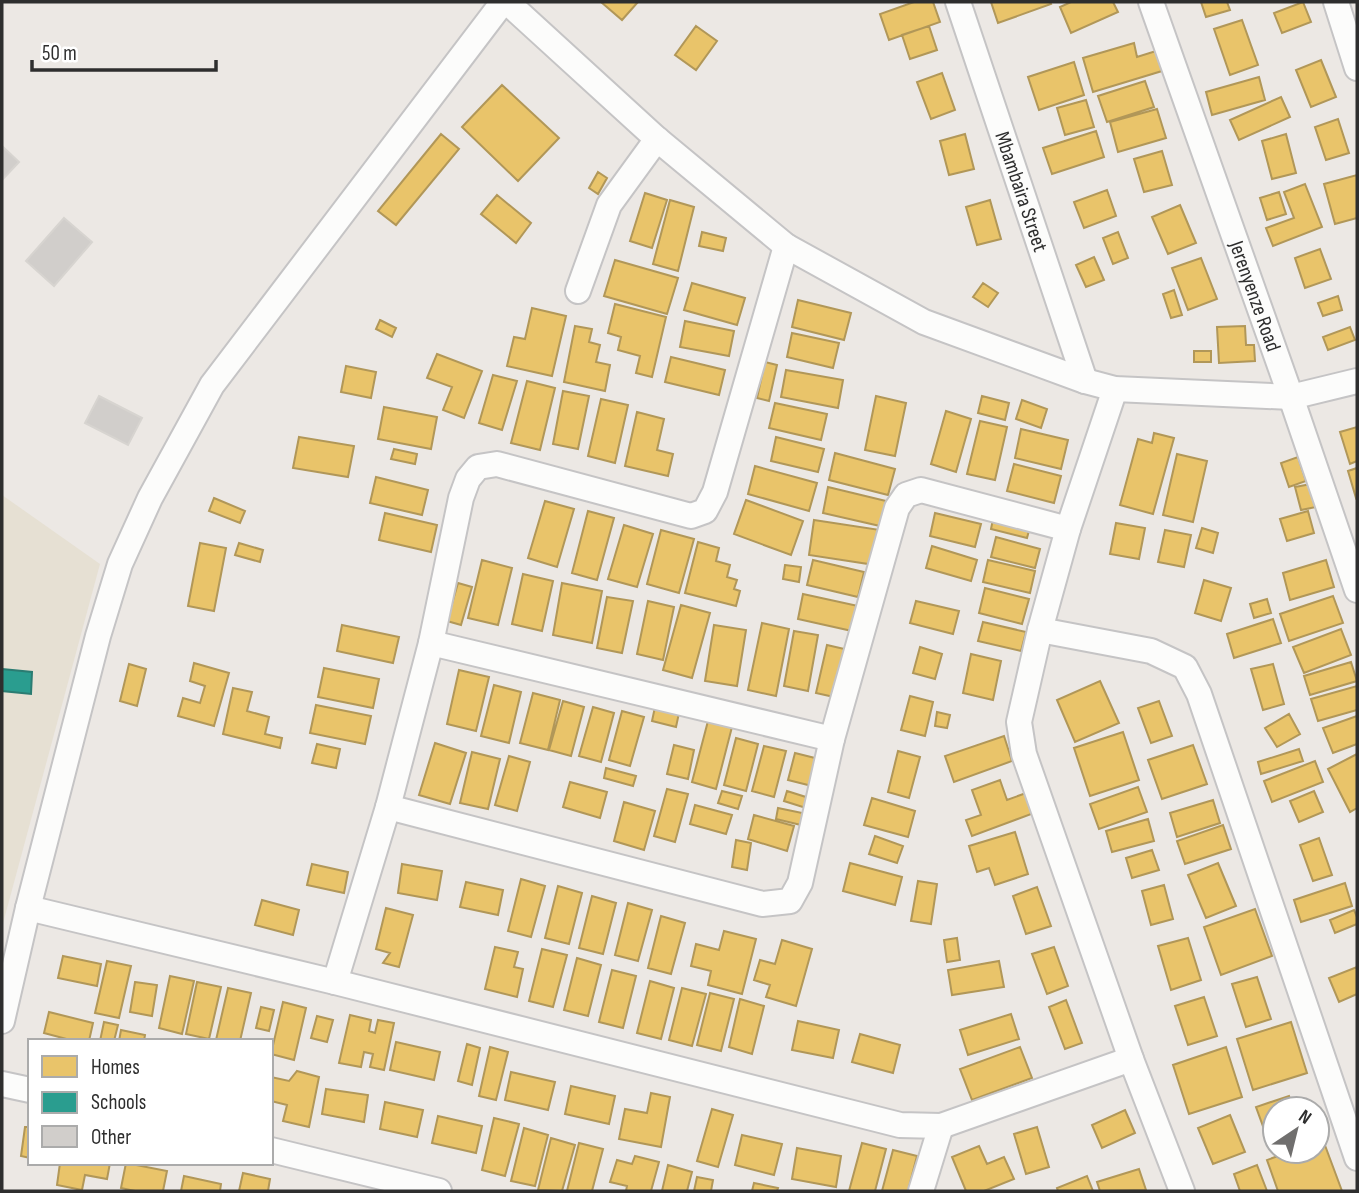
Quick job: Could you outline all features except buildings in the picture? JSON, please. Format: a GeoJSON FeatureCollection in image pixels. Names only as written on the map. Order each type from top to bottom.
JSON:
{"type":"FeatureCollection","features":[{"type":"Feature","properties":{"kind":"street"},"geometry":{"type":"LineString","coordinates":[[2,1021],[28,908],[98,636],[120,564],[150,498],[212,385],[505,2],[657,139],[786,246],[924,323],[1085,381],[1115,389],[1291,397],[1357,381]]}},
{"type":"Feature","properties":{"kind":"street","name":"Mbambaira Street"},"geometry":{"type":"LineString","coordinates":[[958,2],[1085,381]]}},
{"type":"Feature","properties":{"kind":"street","name":"Jerenyenze Road"},"geometry":{"type":"LineString","coordinates":[[1151,2],[1357,590]]}},
{"type":"Feature","properties":{"kind":"street"},"geometry":{"type":"LineString","coordinates":[[1336,2],[1357,68]]}},
{"type":"Feature","properties":{"kind":"street"},"geometry":{"type":"LineString","coordinates":[[578,291],[609,205],[657,139]]}},
{"type":"Feature","properties":{"kind":"street"},"geometry":{"type":"LineString","coordinates":[[335,982],[388,807],[431,643],[461,498],[468,479],[478,467],[497,464],[691,516],[705,511],[715,492],[786,246]]}},
{"type":"Feature","properties":{"kind":"street"},"geometry":{"type":"LineString","coordinates":[[1115,389],[1068,529],[1040,630],[1019,722],[1024,754],[1131,1059],[1182,1191]]}},
{"type":"Feature","properties":{"kind":"street"},"geometry":{"type":"LineString","coordinates":[[388,807],[762,904],[790,901],[800,883],[832,740],[897,508],[906,495],[921,490],[1068,529]]}},
{"type":"Feature","properties":{"kind":"street"},"geometry":{"type":"LineString","coordinates":[[1040,630],[1151,651],[1185,667],[1199,694],[1357,1158]]}},
{"type":"Feature","properties":{"kind":"street"},"geometry":{"type":"LineString","coordinates":[[431,643],[832,740]]}},
{"type":"Feature","properties":{"kind":"street"},"geometry":{"type":"LineString","coordinates":[[28,908],[335,982],[900,1125],[941,1126],[1131,1059]]}},
{"type":"Feature","properties":{"kind":"street"},"geometry":{"type":"LineString","coordinates":[[2,1084],[28,1090]]}},
{"type":"Feature","properties":{"kind":"street"},"geometry":{"type":"LineString","coordinates":[[921,1191],[941,1126]]}},
{"type":"Feature","properties":{"kind":"street"},"geometry":{"type":"LineString","coordinates":[[273,1150],[439,1191]]}},
{"type":"Feature","properties":{"kind":"shaded area"},"geometry":{"type":"Polygon","coordinates":[[[2,495],[100,564],[2,927],[2,495]]]}}]}
